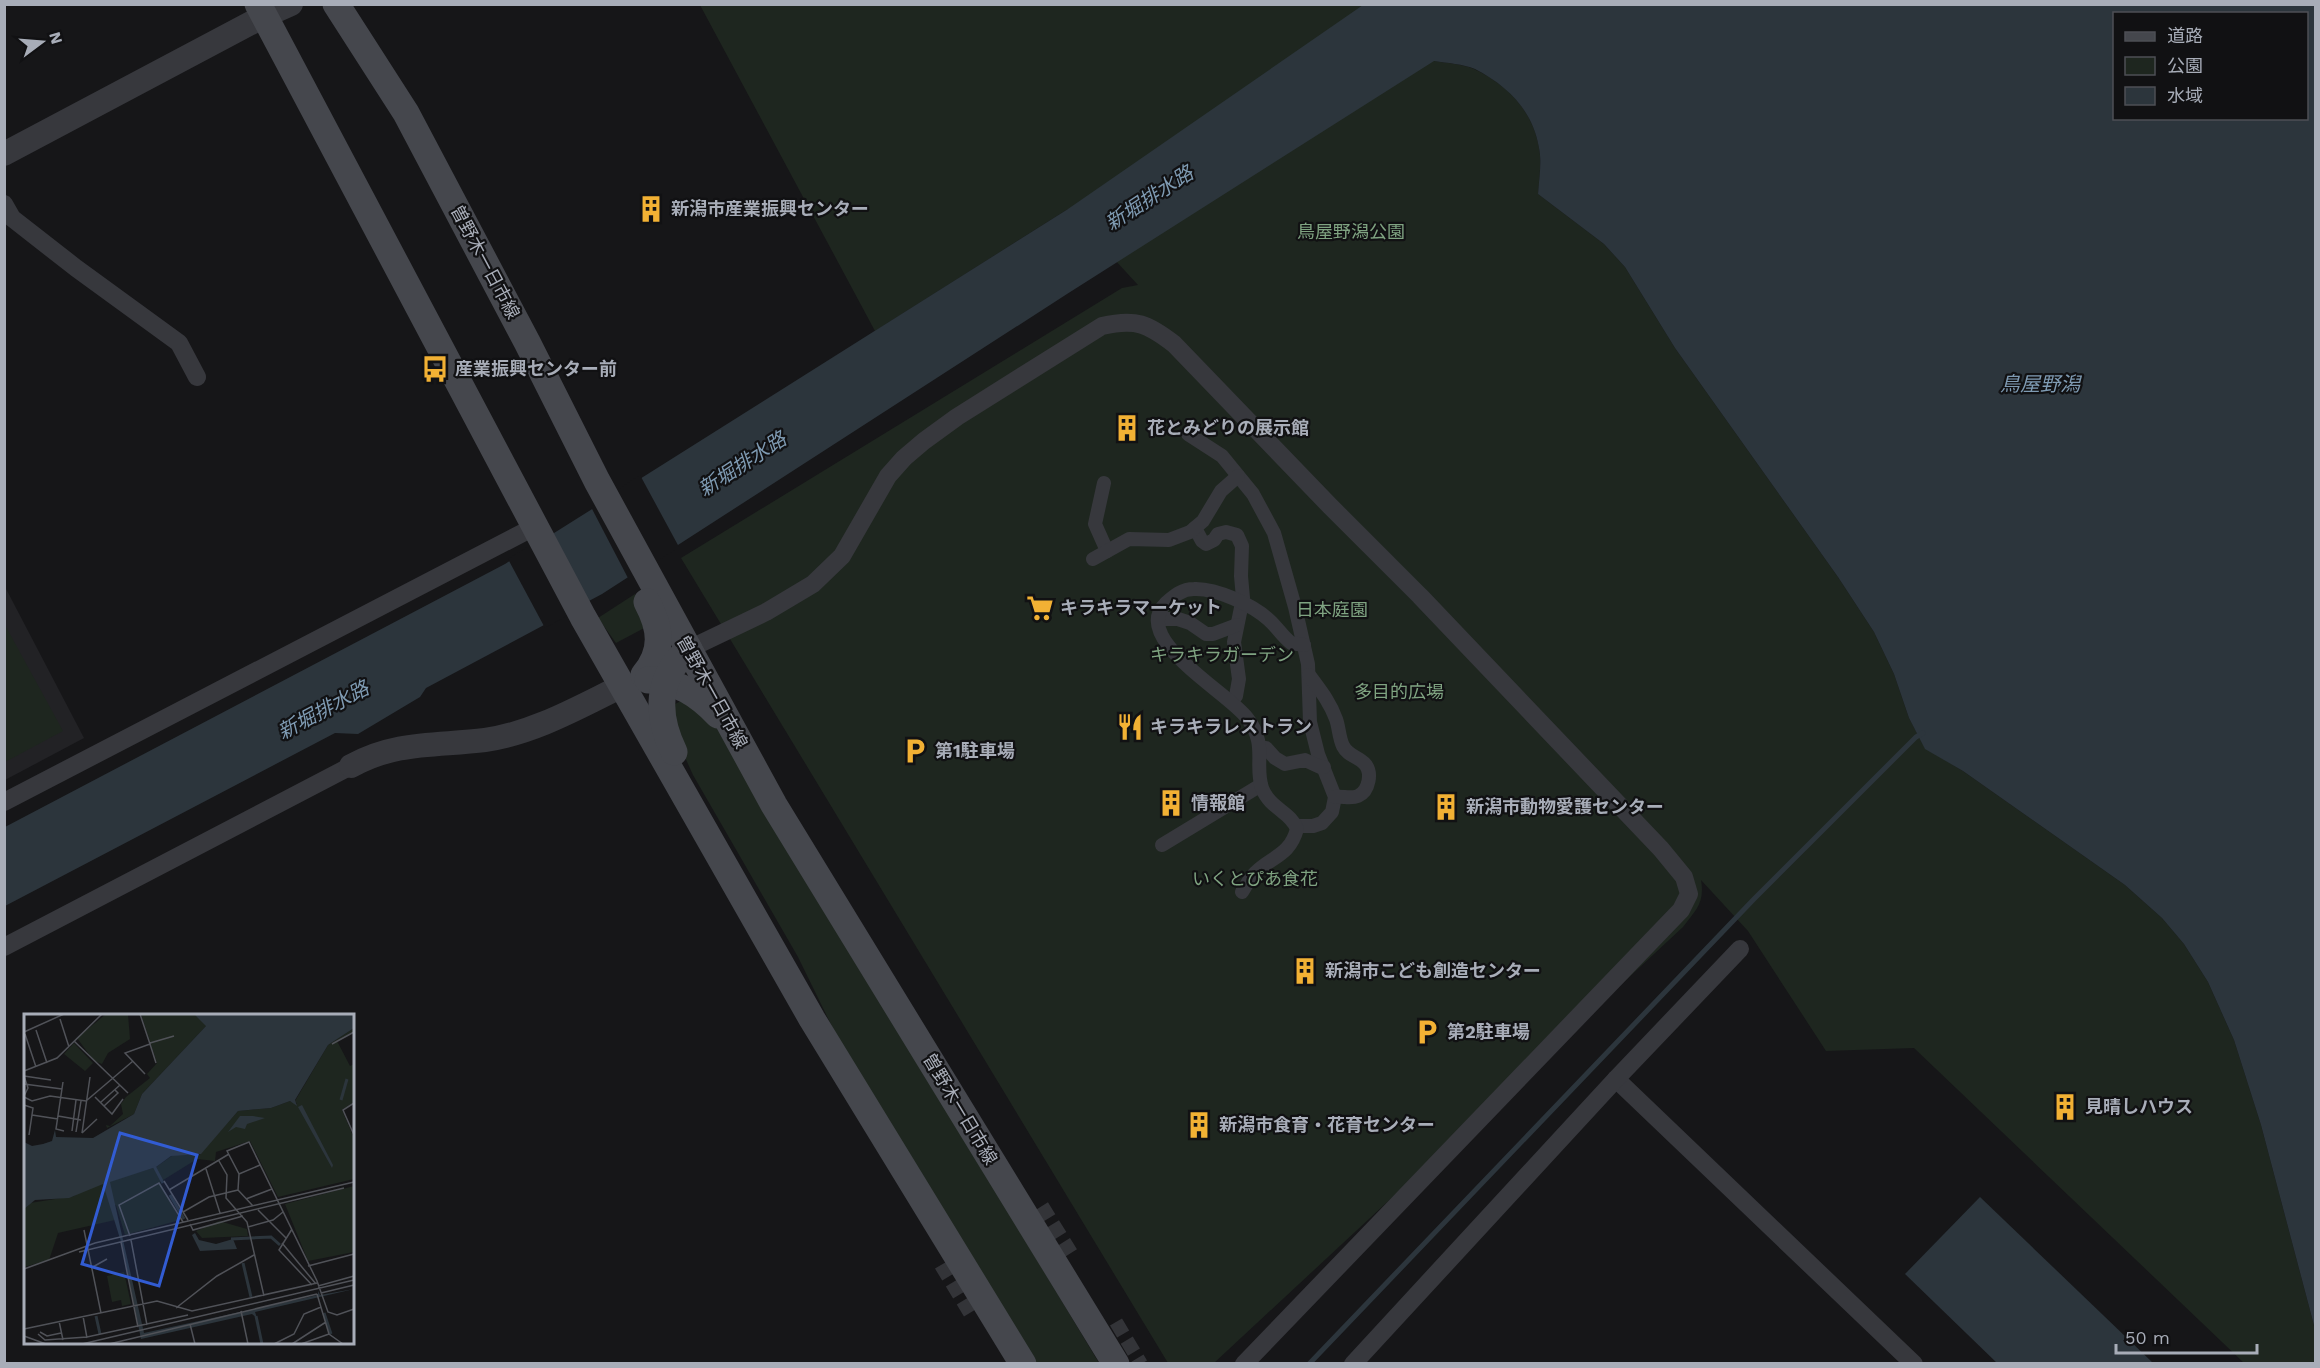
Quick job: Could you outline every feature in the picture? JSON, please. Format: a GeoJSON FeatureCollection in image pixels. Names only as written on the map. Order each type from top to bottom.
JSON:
{"type":"FeatureCollection","features":[{"type":"Feature","properties":{"kind":"main road","name":"曽野木一日市線"},"geometry":{"type":"LineString","coordinates":[[336,4],[406,113],[607,499],[642,577],[654,671],[709,839],[812,1019],[1023,1364]]}},
{"type":"Feature","properties":{"kind":"main road","name":"曽野木一日市線"},"geometry":{"type":"LineString","coordinates":[[261,10],[535,530],[597,641],[654,671],[732,728],[774,805],[1116,1364]]}},
{"type":"Feature","properties":{"kind":"main road"},"geometry":{"type":"LineString","coordinates":[[642,577],[659,634],[654,671],[663,723],[669,741],[699,801],[709,839]]}},
{"type":"Feature","properties":{"kind":"main road"},"geometry":{"type":"LineString","coordinates":[[597,641],[616,654],[654,671],[701,698],[732,728]]}},
{"type":"Feature","properties":{"kind":"street"},"geometry":{"type":"LineString","coordinates":[[4,154],[261,10],[291,4]]}},
{"type":"Feature","properties":{"kind":"street"},"geometry":{"type":"LineString","coordinates":[[4,204],[12,218],[179,343],[197,377]]}},
{"type":"Feature","properties":{"kind":"street"},"geometry":{"type":"LineString","coordinates":[[4,947],[384,750],[486,740],[557,718],[654,671],[766,612],[813,584],[842,556],[888,476],[924,441],[957,417],[1102,326],[1117,322],[1134,322],[1154,329],[1174,344],[1420,596],[1661,849],[1684,877],[1689,894],[1681,910],[1244,1364]]}},
{"type":"Feature","properties":{"kind":"street"},"geometry":{"type":"LineString","coordinates":[[1188,434],[1222,456],[1253,494],[1274,533],[1304,645],[1309,675],[1310,722],[1318,754],[1335,797],[1332,812],[1322,823],[1313,826],[1296,826]]}},
{"type":"Feature","properties":{"kind":"street"},"geometry":{"type":"LineString","coordinates":[[1093,559],[1129,540],[1169,540],[1196,528],[1221,491],[1238,476]]}},
{"type":"Feature","properties":{"kind":"street"},"geometry":{"type":"LineString","coordinates":[[1104,483],[1095,524],[1107,551]]}},
{"type":"Feature","properties":{"kind":"street"},"geometry":{"type":"LineString","coordinates":[[1196,528],[1202,542],[1206,544],[1222,532],[1232,532],[1240,539],[1242,546],[1243,603],[1233,649],[1239,679],[1236,696],[1232,701]]}},
{"type":"Feature","properties":{"kind":"street"},"geometry":{"type":"LineString","coordinates":[[4,802],[535,530]]}},
{"type":"Feature","properties":{"kind":"street"},"geometry":{"type":"LineString","coordinates":[[1242,892],[1257,872],[1290,846],[1295,836],[1296,826],[1292,819],[1278,811],[1270,802],[1262,785],[1261,748],[1249,719],[1232,701],[1174,656],[1161,636],[1158,619],[1161,607],[1176,594],[1194,589],[1210,592],[1253,607],[1270,620],[1291,643],[1304,645]]}},
{"type":"Feature","properties":{"kind":"street"},"geometry":{"type":"LineString","coordinates":[[1158,619],[1178,619],[1190,623],[1206,634],[1213,634],[1237,625]]}},
{"type":"Feature","properties":{"kind":"street"},"geometry":{"type":"LineString","coordinates":[[1309,675],[1329,700],[1344,747],[1352,757],[1364,763],[1368,770],[1367,787],[1362,793],[1354,797],[1335,797]]}},
{"type":"Feature","properties":{"kind":"street"},"geometry":{"type":"LineString","coordinates":[[1261,748],[1266,748],[1275,758],[1285,764],[1305,760],[1324,767]]}},
{"type":"Feature","properties":{"kind":"street"},"geometry":{"type":"LineString","coordinates":[[1162,845],[1262,785]]}},
{"type":"Feature","properties":{"kind":"street"},"geometry":{"type":"LineString","coordinates":[[1353,1364],[1616,1079],[1740,949]]}},
{"type":"Feature","properties":{"kind":"street"},"geometry":{"type":"LineString","coordinates":[[1616,1079],[1914,1364]]}},
{"type":"Feature","properties":{"kind":"shaded area"},"geometry":{"type":"Polygon","coordinates":[[[4,585],[84,738],[5,780],[4,780],[4,585]]]}},
{"type":"Feature","properties":{"kind":"green space"},"geometry":{"type":"Polygon","coordinates":[[[700,5],[1422,5],[1434,61],[1465,66],[1486,75],[1508,91],[1525,111],[1536,135],[1540,153],[1538,194],[1604,244],[1625,267],[1675,348],[1838,577],[1874,632],[1894,674],[1909,718],[1925,748],[1963,771],[2125,885],[2162,918],[2184,944],[2208,982],[2234,1040],[2261,1125],[2315,1329],[2315,1363],[2244,1363],[1914,1048],[1826,1051],[1748,931],[1701,880],[1702,895],[1695,911],[1683,927],[1214,1363],[1168,1363],[681,558],[1122,288],[1138,285],[1068,209],[875,331],[700,5]]]}},
{"type":"Feature","properties":{"kind":"green space"},"geometry":{"type":"Polygon","coordinates":[[[635,594],[648,626],[616,643],[598,618],[635,594]]]}},
{"type":"Feature","properties":{"kind":"green space"},"geometry":{"type":"Polygon","coordinates":[[[5,625],[63,731],[4,762],[5,625]]]}},
{"type":"Feature","properties":{"kind":"green space"},"geometry":{"type":"Polygon","coordinates":[[[687,698],[711,718],[1099,1363],[1034,1363],[847,1057],[798,957],[693,775],[679,744],[669,707],[687,698]]]}},
{"type":"Feature","properties":{"kind":"water","name":"鳥屋野潟"},"geometry":{"type":"Polygon","coordinates":[[[1363,5],[2315,5],[2315,1329],[2261,1125],[2234,1040],[2208,982],[2184,944],[2162,918],[2125,885],[1963,771],[1925,749],[1909,718],[1894,674],[1874,632],[1838,577],[1675,348],[1625,267],[1604,244],[1538,194],[1540,153],[1531,122],[1525,111],[1508,92],[1475,69],[1434,61],[602,594],[426,688],[420,697],[358,734],[335,733],[5,906],[5,827],[505,564],[1068,209],[1363,5]]]}},
{"type":"Feature","properties":{"kind":"water"},"geometry":{"type":"Polygon","coordinates":[[[1980,1197],[2153,1363],[1997,1363],[1905,1274],[1980,1197]]]}},
{"type":"Feature","properties":{"kind":"pier"},"geometry":{"type":"Polygon","coordinates":[[[640,475],[679,547],[629,580],[591,507],[640,475]]]}},
{"type":"Feature","properties":{"kind":"pier"},"geometry":{"type":"Polygon","coordinates":[[[550,533],[588,604],[545,628],[508,559],[550,533]]]}},
{"type":"Feature","properties":{"kind":"waterway"},"geometry":{"type":"LineString","coordinates":[[1309,1364],[1754,899],[1916,737],[1923,733]]}},
{"type":"Feature","properties":{"kind":"tunnel"},"geometry":{"type":"LineString","coordinates":[[1042,1206],[1071,1253]]}},
{"type":"Feature","properties":{"kind":"tunnel"},"geometry":{"type":"LineString","coordinates":[[941,1265],[970,1313]]}},
{"type":"Feature","properties":{"kind":"tunnel"},"geometry":{"type":"LineString","coordinates":[[1116,1322],[1141,1364]]}},
{"type":"Feature","properties":{"kind":"place","name":"新潟市産業振興センター"},"geometry":{"type":"Point","coordinates":[651,209]}},
{"type":"Feature","properties":{"kind":"place","name":"産業振興センター前"},"geometry":{"type":"Point","coordinates":[435,369]}},
{"type":"Feature","properties":{"kind":"place","name":"花とみどりの展示館"},"geometry":{"type":"Point","coordinates":[1127,428]}},
{"type":"Feature","properties":{"kind":"place","name":"キラキラマーケット"},"geometry":{"type":"Point","coordinates":[1040,608]}},
{"type":"Feature","properties":{"kind":"place","name":"キラキラレストラン"},"geometry":{"type":"Point","coordinates":[1130,727]}},
{"type":"Feature","properties":{"kind":"place","name":"第1駐車場"},"geometry":{"type":"Point","coordinates":[915,751]}},
{"type":"Feature","properties":{"kind":"place","name":"情報館"},"geometry":{"type":"Point","coordinates":[1171,803]}},
{"type":"Feature","properties":{"kind":"place","name":"新潟市動物愛護センター"},"geometry":{"type":"Point","coordinates":[1446,807]}},
{"type":"Feature","properties":{"kind":"place","name":"新潟市こども創造センター"},"geometry":{"type":"Point","coordinates":[1305,971]}},
{"type":"Feature","properties":{"kind":"place","name":"第2駐車場"},"geometry":{"type":"Point","coordinates":[1427,1032]}},
{"type":"Feature","properties":{"kind":"place","name":"見晴しハウス"},"geometry":{"type":"Point","coordinates":[2065,1107]}},
{"type":"Feature","properties":{"kind":"place","name":"新潟市食育・花育センター"},"geometry":{"type":"Point","coordinates":[1199,1125]}},
{"type":"Feature","properties":{"kind":"water label","name":"新堀排水路"},"geometry":{"type":"Point","coordinates":[1149,198]}},
{"type":"Feature","properties":{"kind":"water label","name":"新堀排水路"},"geometry":{"type":"Point","coordinates":[742,464]}},
{"type":"Feature","properties":{"kind":"water label","name":"新堀排水路"},"geometry":{"type":"Point","coordinates":[323,710]}},
{"type":"Feature","properties":{"kind":"park label","name":"鳥屋野潟公園"},"geometry":{"type":"Point","coordinates":[1351,232]}},
{"type":"Feature","properties":{"kind":"park label","name":"日本庭園"},"geometry":{"type":"Point","coordinates":[1332,610]}},
{"type":"Feature","properties":{"kind":"park label","name":"キラキラガーデン"},"geometry":{"type":"Point","coordinates":[1222,655]}},
{"type":"Feature","properties":{"kind":"park label","name":"多目的広場"},"geometry":{"type":"Point","coordinates":[1399,692]}},
{"type":"Feature","properties":{"kind":"park label","name":"いくとぴあ食花"},"geometry":{"type":"Point","coordinates":[1255,879]}}]}
